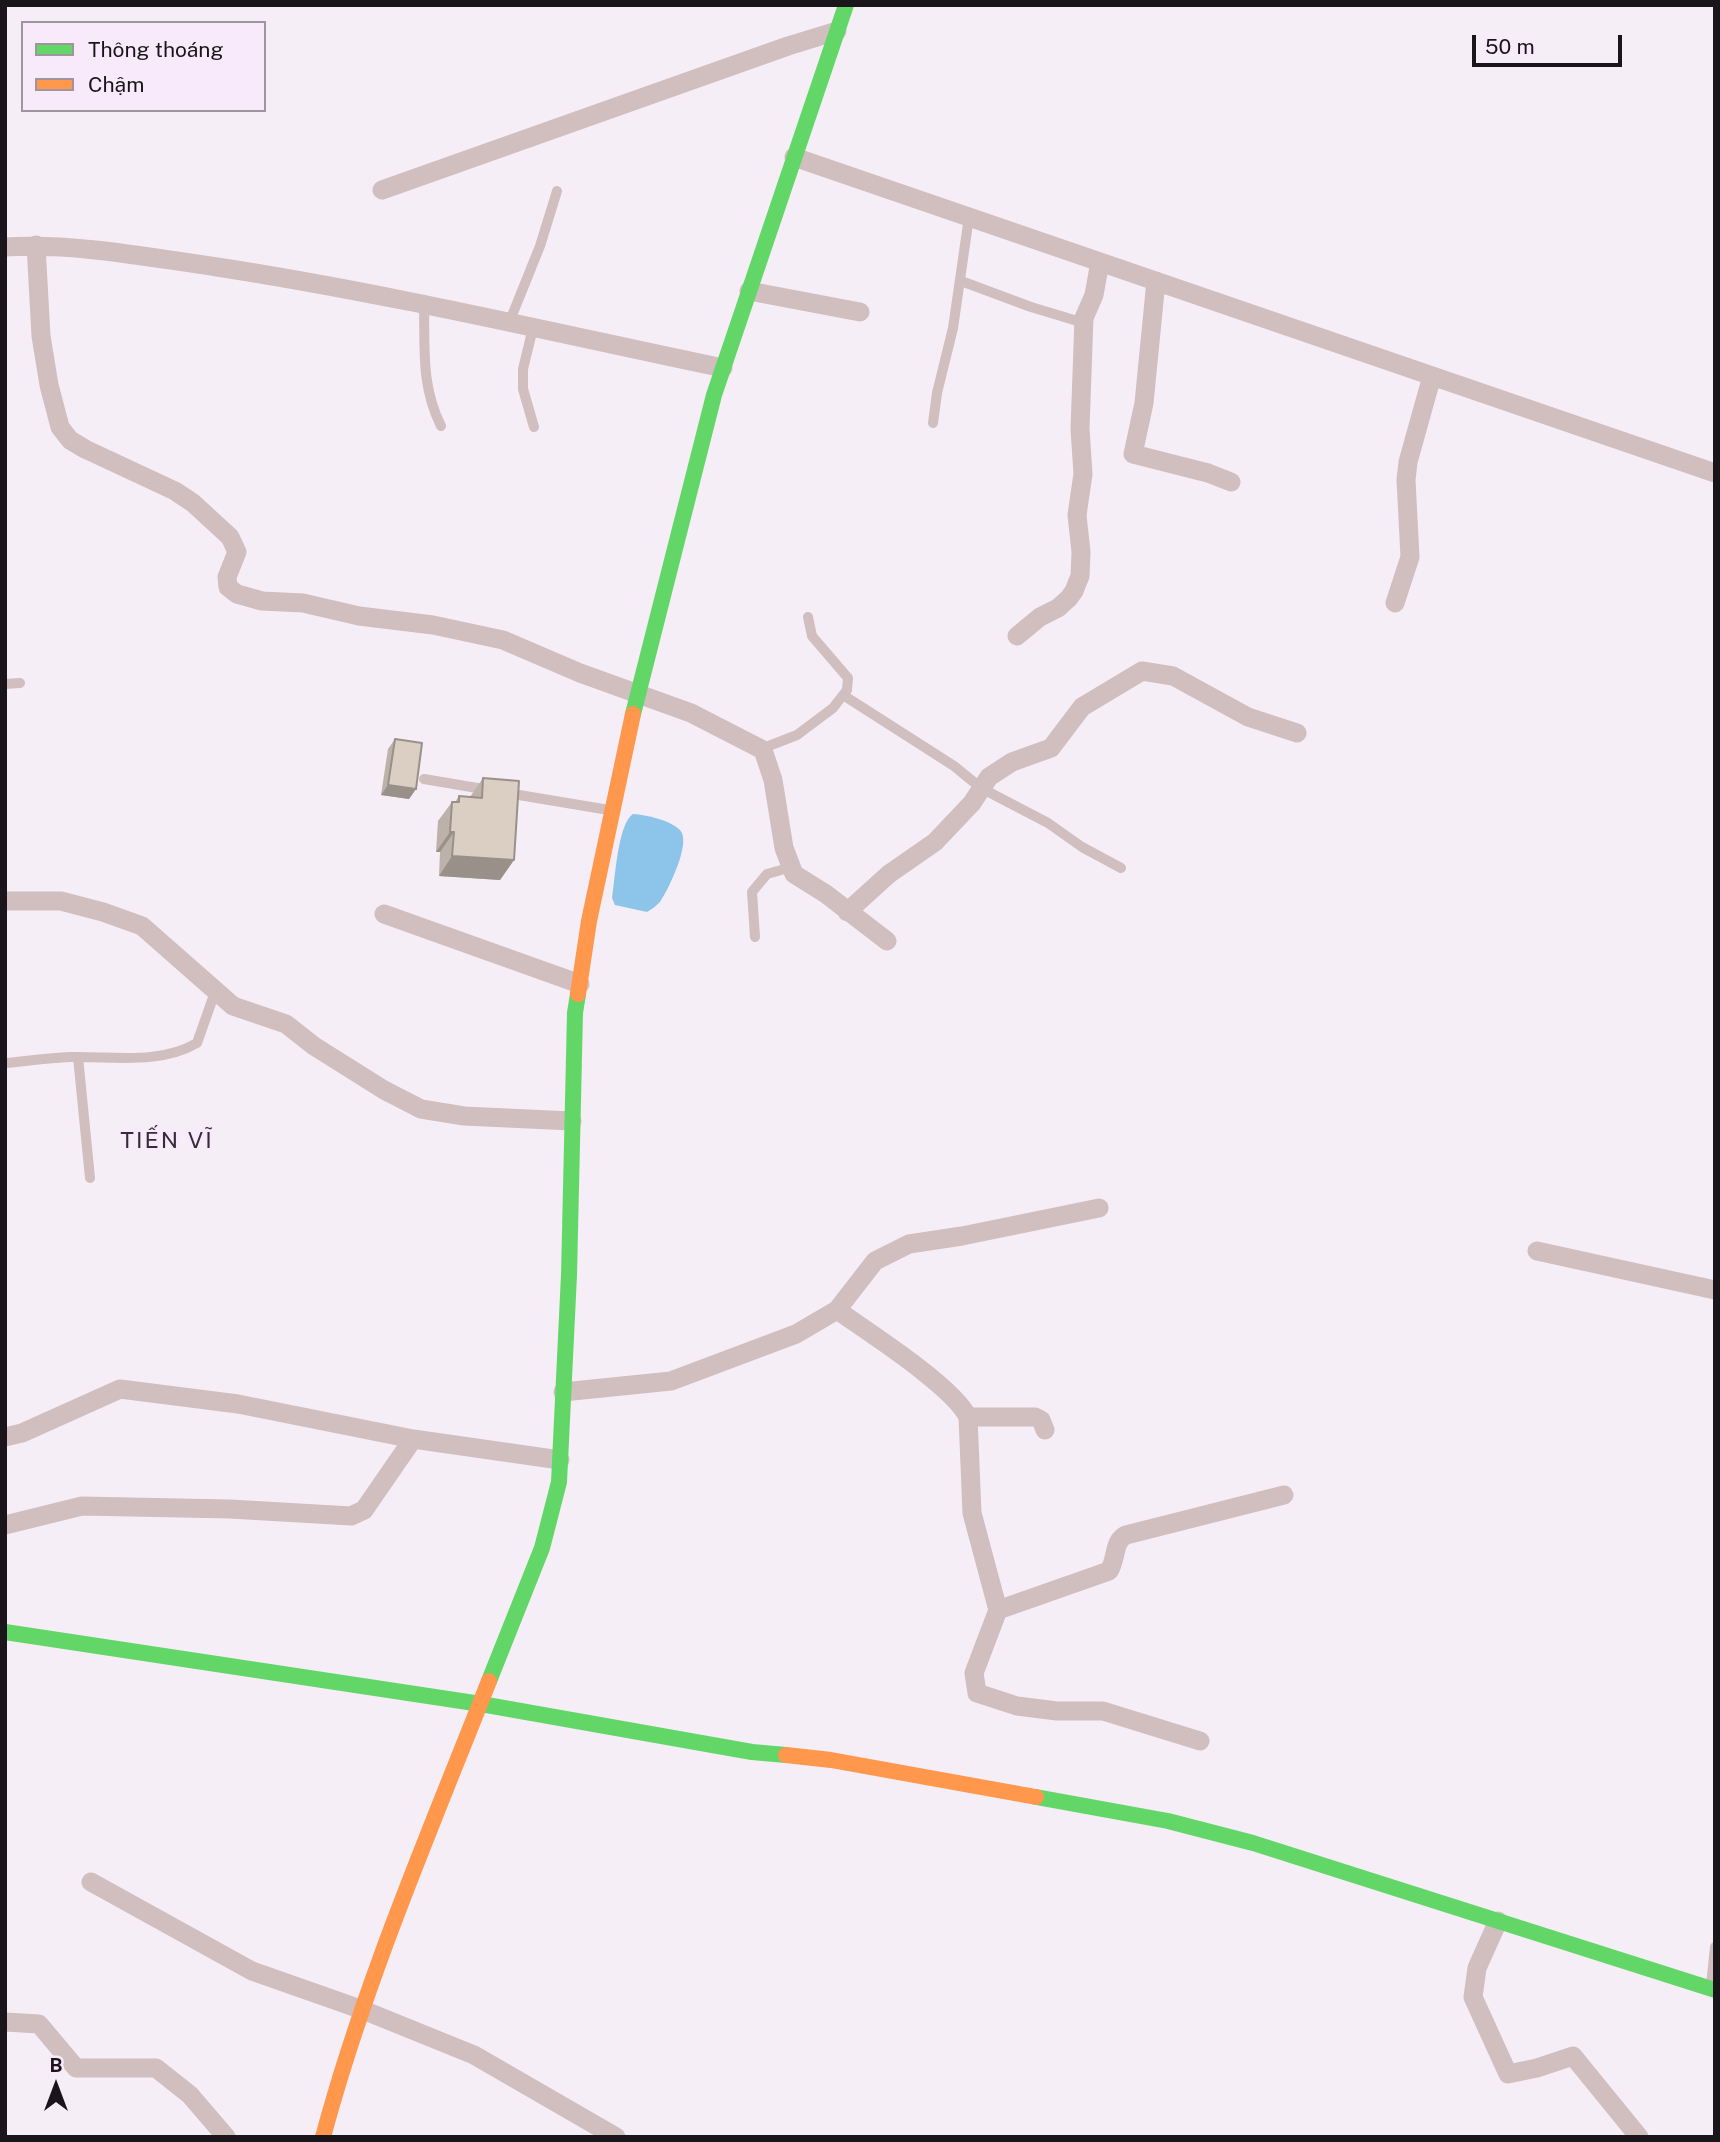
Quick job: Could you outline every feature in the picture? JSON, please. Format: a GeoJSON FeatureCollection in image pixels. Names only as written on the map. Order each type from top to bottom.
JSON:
{"type":"FeatureCollection","features":[{"type":"Feature","properties":{"kind":"street"},"geometry":{"type":"LineString","coordinates":[[323,2137],[337,2085],[363,2010],[542,1548],[559,1482],[575,1013],[589,921],[638,692],[714,395],[846,5]]}},
{"type":"Feature","properties":{"kind":"street"},"geometry":{"type":"LineString","coordinates":[[382,190],[775,50],[837,31]]}},
{"type":"Feature","properties":{"kind":"street"},"geometry":{"type":"LineString","coordinates":[[794,157],[1715,473]]}},
{"type":"Feature","properties":{"kind":"street"},"geometry":{"type":"LineString","coordinates":[[5,247],[36,245],[121,253],[292,279],[723,368]]}},
{"type":"Feature","properties":{"kind":"street"},"geometry":{"type":"LineString","coordinates":[[36,245],[41,336],[49,385],[60,427],[70,440],[85,449],[175,491],[193,503],[230,537],[237,552],[227,577],[228,587],[233,592],[262,601],[309,604],[359,616],[433,625],[503,640],[580,673],[691,713],[761,749],[774,780],[783,848],[794,874],[826,894],[887,941]]}},
{"type":"Feature","properties":{"kind":"street"},"geometry":{"type":"LineString","coordinates":[[1017,636],[1069,598],[1080,576],[1081,546],[1077,515],[1084,465],[1080,429],[1084,315],[1094,295],[1100,262]]}},
{"type":"Feature","properties":{"kind":"street"},"geometry":{"type":"LineString","coordinates":[[1156,281],[1144,403],[1133,454],[1208,473],[1231,482]]}},
{"type":"Feature","properties":{"kind":"street"},"geometry":{"type":"LineString","coordinates":[[749,291],[860,312]]}},
{"type":"Feature","properties":{"kind":"street"},"geometry":{"type":"LineString","coordinates":[[1395,603],[1410,557],[1406,480],[1408,462],[1432,376]]}},
{"type":"Feature","properties":{"kind":"street"},"geometry":{"type":"LineString","coordinates":[[847,912],[889,874],[935,842],[972,803],[989,777],[1012,762],[1051,748],[1082,707],[1142,671],[1174,676],[1248,717],[1297,733]]}},
{"type":"Feature","properties":{"kind":"street"},"geometry":{"type":"LineString","coordinates":[[5,901],[61,901],[142,926],[233,1006],[286,1024],[314,1046],[384,1090],[421,1109],[464,1116],[572,1121]]}},
{"type":"Feature","properties":{"kind":"street"},"geometry":{"type":"LineString","coordinates":[[384,914],[580,984]]}},
{"type":"Feature","properties":{"kind":"street"},"geometry":{"type":"LineString","coordinates":[[563,1392],[671,1381],[796,1334],[837,1310],[875,1261],[909,1244],[1099,1208]]}},
{"type":"Feature","properties":{"kind":"street"},"geometry":{"type":"LineString","coordinates":[[1537,1251],[1715,1290]]}},
{"type":"Feature","properties":{"kind":"street"},"geometry":{"type":"LineString","coordinates":[[837,1310],[951,1395],[968,1417],[972,1513],[998,1610],[974,1673],[977,1693],[1017,1706],[1057,1711],[1103,1711],[1200,1741]]}},
{"type":"Feature","properties":{"kind":"street"},"geometry":{"type":"LineString","coordinates":[[5,1437],[22,1433],[120,1389],[238,1404],[413,1439],[560,1460]]}},
{"type":"Feature","properties":{"kind":"street"},"geometry":{"type":"LineString","coordinates":[[968,1417],[1035,1417],[1041,1420],[1045,1430]]}},
{"type":"Feature","properties":{"kind":"street"},"geometry":{"type":"LineString","coordinates":[[5,1525],[72,1507],[95,1505],[351,1516],[367,1506],[413,1439]]}},
{"type":"Feature","properties":{"kind":"street"},"geometry":{"type":"LineString","coordinates":[[998,1610],[1109,1571],[1117,1543],[1126,1535],[1284,1495]]}},
{"type":"Feature","properties":{"kind":"street"},"geometry":{"type":"LineString","coordinates":[[5,1632],[481,1704],[752,1752],[831,1760],[1168,1821],[1253,1843],[1713,1989]]}},
{"type":"Feature","properties":{"kind":"street"},"geometry":{"type":"LineString","coordinates":[[91,1882],[252,1970],[363,2010],[474,2055],[615,2137]]}},
{"type":"Feature","properties":{"kind":"street"},"geometry":{"type":"LineString","coordinates":[[1498,1921],[1477,1968],[1473,1997],[1508,2074],[1573,2056],[1639,2137]]}},
{"type":"Feature","properties":{"kind":"street"},"geometry":{"type":"LineString","coordinates":[[5,2022],[39,2024],[76,2068],[156,2068],[190,2095],[226,2137]]}},
{"type":"Feature","properties":{"kind":"lane"},"geometry":{"type":"LineString","coordinates":[[509,323],[540,246],[557,191]]}},
{"type":"Feature","properties":{"kind":"lane"},"geometry":{"type":"LineString","coordinates":[[933,423],[937,393],[953,328],[969,217]]}},
{"type":"Feature","properties":{"kind":"lane"},"geometry":{"type":"LineString","coordinates":[[961,281],[1084,323]]}},
{"type":"Feature","properties":{"kind":"lane"},"geometry":{"type":"LineString","coordinates":[[424,305],[425,367],[430,403],[441,426]]}},
{"type":"Feature","properties":{"kind":"lane"},"geometry":{"type":"LineString","coordinates":[[533,328],[523,369],[523,389],[534,427]]}},
{"type":"Feature","properties":{"kind":"lane"},"geometry":{"type":"LineString","coordinates":[[761,749],[797,735],[833,708],[847,690],[848,678],[812,636],[808,617]]}},
{"type":"Feature","properties":{"kind":"lane"},"geometry":{"type":"LineString","coordinates":[[5,684],[20,683]]}},
{"type":"Feature","properties":{"kind":"lane"},"geometry":{"type":"LineString","coordinates":[[843,695],[954,766],[981,788],[1048,823],[1082,847],[1121,868]]}},
{"type":"Feature","properties":{"kind":"lane"},"geometry":{"type":"LineString","coordinates":[[424,779],[612,811]]}},
{"type":"Feature","properties":{"kind":"lane"},"geometry":{"type":"LineString","coordinates":[[755,937],[752,892],[767,874],[792,867]]}},
{"type":"Feature","properties":{"kind":"lane"},"geometry":{"type":"LineString","coordinates":[[5,1063],[78,1057],[155,1057],[182,1052],[197,1043],[215,992]]}},
{"type":"Feature","properties":{"kind":"lane"},"geometry":{"type":"LineString","coordinates":[[78,1057],[90,1178]]}},
{"type":"Feature","properties":{"kind":"lane"},"geometry":{"type":"LineString","coordinates":[[1713,1989],[1715,1947]]}},
{"type":"Feature","properties":{"kind":"water"},"geometry":{"type":"Polygon","coordinates":[[[633,814],[670,823],[680,830],[683,836],[678,866],[660,902],[647,912],[615,905],[612,898],[624,828],[633,814]]]}},
{"type":"Feature","properties":{"kind":"building"},"geometry":{"type":"Polygon","coordinates":[[[395,739],[422,743],[416,789],[388,785],[395,739]]]}},
{"type":"Feature","properties":{"kind":"building"},"geometry":{"type":"Polygon","coordinates":[[[483,778],[519,781],[514,860],[452,856],[452,802],[459,802],[459,796],[482,798],[483,778]]]}},
{"type":"Feature","properties":{"kind":"traffic: fast"},"geometry":{"type":"LineString","coordinates":[[633,714],[714,395],[846,5]]}},
{"type":"Feature","properties":{"kind":"traffic: fast"},"geometry":{"type":"LineString","coordinates":[[489,1681],[542,1548],[559,1482],[569,1275],[575,1013],[578,994]]}},
{"type":"Feature","properties":{"kind":"traffic: fast"},"geometry":{"type":"LineString","coordinates":[[5,1632],[481,1704],[752,1752],[786,1755]]}},
{"type":"Feature","properties":{"kind":"traffic: fast"},"geometry":{"type":"LineString","coordinates":[[1036,1797],[1168,1821],[1253,1843],[1715,1990]]}},
{"type":"Feature","properties":{"kind":"traffic: slow"},"geometry":{"type":"LineString","coordinates":[[578,994],[589,921],[633,714]]}},
{"type":"Feature","properties":{"kind":"traffic: slow"},"geometry":{"type":"LineString","coordinates":[[323,2137],[378,1964],[489,1681]]}},
{"type":"Feature","properties":{"kind":"traffic: slow"},"geometry":{"type":"LineString","coordinates":[[786,1755],[831,1760],[1036,1797]]}},
{"type":"Feature","properties":{"kind":"district","name":"TIẾN VĨ"},"geometry":{"type":"Point","coordinates":[167,1141]}}]}
